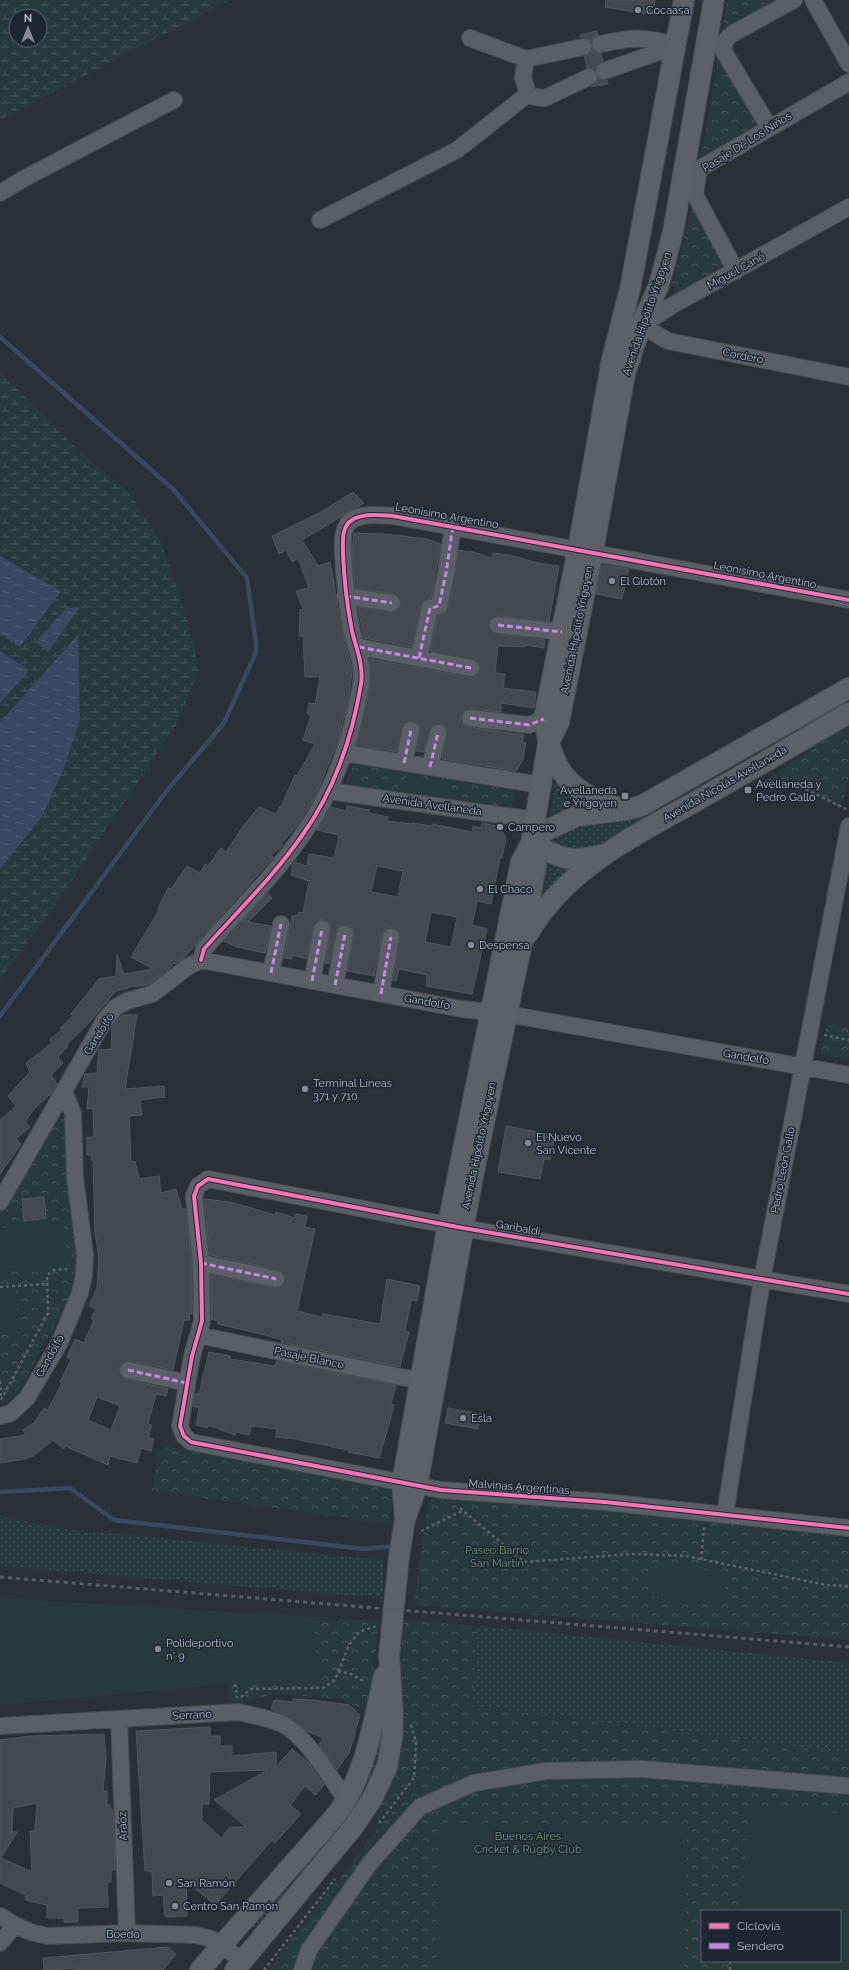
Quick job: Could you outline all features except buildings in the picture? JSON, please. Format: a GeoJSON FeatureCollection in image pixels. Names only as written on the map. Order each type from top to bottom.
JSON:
{"type":"FeatureCollection","features":[{"type":"Feature","properties":{"kind":"main road","name":"Avenida Hipólito Yrigoyen"},"geometry":{"type":"LineString","coordinates":[[200,1970],[223,1946],[337,1814],[347,1801],[364,1761],[389,1655],[398,1557],[405,1519],[421,1381],[499,1013],[521,862],[531,843],[548,744],[559,722],[586,550],[612,360],[630,289],[684,0]]}},
{"type":"Feature","properties":{"kind":"main road","name":"Avenida Hipólito Yrigoyen"},"geometry":{"type":"LineString","coordinates":[[548,744],[544,719],[562,632],[586,550],[625,374],[641,325],[659,285],[673,232],[714,0]]}},
{"type":"Feature","properties":{"kind":"main road"},"geometry":{"type":"LineString","coordinates":[[676,46],[705,51]]}},
{"type":"Feature","properties":{"kind":"main road","name":"Avenida Nicolás Avellaneda"},"geometry":{"type":"LineString","coordinates":[[601,855],[573,860],[555,855],[531,843],[547,830],[577,816],[626,810],[641,806],[849,688]]}},
{"type":"Feature","properties":{"kind":"main road","name":"Avenida Nicolás Avellaneda"},"geometry":{"type":"LineString","coordinates":[[522,943],[539,915],[561,889],[601,855],[849,713]]}},
{"type":"Feature","properties":{"kind":"main road"},"geometry":{"type":"LineString","coordinates":[[548,744],[561,773],[577,789],[598,801],[626,810]]}},
{"type":"Feature","properties":{"kind":"main road","name":"Avenida Hipólito Yrigoyen"},"geometry":{"type":"LineString","coordinates":[[499,1013],[522,943],[536,865],[531,843]]}},
{"type":"Feature","properties":{"kind":"main road","name":"Avenida Hipólito Yrigoyen"},"geometry":{"type":"LineString","coordinates":[[409,1484],[455,1226]]}},
{"type":"Feature","properties":{"kind":"main road","name":"Avenida Hipólito Yrigoyen"},"geometry":{"type":"LineString","coordinates":[[239,1966],[354,1826],[372,1799],[387,1767],[392,1739],[392,1691],[389,1655]]}},
{"type":"Feature","properties":{"kind":"street"},"geometry":{"type":"LineString","coordinates":[[769,127],[724,52],[723,45],[726,39],[732,34],[794,0]]}},
{"type":"Feature","properties":{"kind":"street"},"geometry":{"type":"LineString","coordinates":[[813,0],[849,64]]}},
{"type":"Feature","properties":{"kind":"street"},"geometry":{"type":"LineString","coordinates":[[470,38],[526,59],[583,47]]}},
{"type":"Feature","properties":{"kind":"street"},"geometry":{"type":"LineString","coordinates":[[600,44],[639,38],[655,39],[676,46]]}},
{"type":"Feature","properties":{"kind":"street"},"geometry":{"type":"LineString","coordinates":[[604,70],[676,46]]}},
{"type":"Feature","properties":{"kind":"street"},"geometry":{"type":"LineString","coordinates":[[526,59],[523,77],[528,94],[535,98],[545,98],[589,77]]}},
{"type":"Feature","properties":{"kind":"street","name":"Pasaje De Los Niños"},"geometry":{"type":"LineString","coordinates":[[736,271],[695,195],[699,169],[769,127],[849,82]]}},
{"type":"Feature","properties":{"kind":"street"},"geometry":{"type":"LineString","coordinates":[[320,220],[457,150],[528,94]]}},
{"type":"Feature","properties":{"kind":"street"},"geometry":{"type":"LineString","coordinates":[[0,193],[25,178],[174,100]]}},
{"type":"Feature","properties":{"kind":"street","name":"Miguel Cané"},"geometry":{"type":"LineString","coordinates":[[641,325],[849,207]]}},
{"type":"Feature","properties":{"kind":"street"},"geometry":{"type":"LineString","coordinates":[[621,322],[641,325]]}},
{"type":"Feature","properties":{"kind":"street","name":"Cordero"},"geometry":{"type":"LineString","coordinates":[[641,325],[668,341],[849,377]]}},
{"type":"Feature","properties":{"kind":"street","name":"Leonisimo Argentino"},"geometry":{"type":"LineString","coordinates":[[201,960],[204,949],[302,837],[329,790],[344,753],[362,675],[346,596],[343,534],[347,525],[352,519],[374,515],[394,516],[586,550],[849,600]]}},
{"type":"Feature","properties":{"kind":"street"},"geometry":{"type":"LineString","coordinates":[[419,658],[430,608],[439,606],[446,574],[453,526]]}},
{"type":"Feature","properties":{"kind":"street"},"geometry":{"type":"LineString","coordinates":[[346,596],[392,603]]}},
{"type":"Feature","properties":{"kind":"street"},"geometry":{"type":"LineString","coordinates":[[498,625],[562,632]]}},
{"type":"Feature","properties":{"kind":"street"},"geometry":{"type":"LineString","coordinates":[[359,647],[471,668]]}},
{"type":"Feature","properties":{"kind":"street"},"geometry":{"type":"LineString","coordinates":[[470,718],[529,726],[544,719]]}},
{"type":"Feature","properties":{"kind":"street"},"geometry":{"type":"LineString","coordinates":[[404,763],[411,730]]}},
{"type":"Feature","properties":{"kind":"street"},"geometry":{"type":"LineString","coordinates":[[430,767],[438,733]]}},
{"type":"Feature","properties":{"kind":"street"},"geometry":{"type":"LineString","coordinates":[[344,753],[541,785]]}},
{"type":"Feature","properties":{"kind":"street","name":"Avenida Avellaneda"},"geometry":{"type":"LineString","coordinates":[[329,790],[535,820]]}},
{"type":"Feature","properties":{"kind":"street","name":"Pedro León Gallo"},"geometry":{"type":"LineString","coordinates":[[725,1515],[762,1280],[803,1066],[847,854],[849,826]]}},
{"type":"Feature","properties":{"kind":"street"},"geometry":{"type":"LineString","coordinates":[[271,973],[281,924]]}},
{"type":"Feature","properties":{"kind":"street"},"geometry":{"type":"LineString","coordinates":[[312,981],[322,929]]}},
{"type":"Feature","properties":{"kind":"street"},"geometry":{"type":"LineString","coordinates":[[335,985],[346,934]]}},
{"type":"Feature","properties":{"kind":"street"},"geometry":{"type":"LineString","coordinates":[[381,994],[391,937]]}},
{"type":"Feature","properties":{"kind":"street","name":"Gandolfo"},"geometry":{"type":"LineString","coordinates":[[0,1202],[104,1021],[116,1007],[152,994],[189,966],[201,960],[462,1009],[499,1013],[849,1075]]}},
{"type":"Feature","properties":{"kind":"street","name":"Gandolfo"},"geometry":{"type":"LineString","coordinates":[[0,1416],[11,1413],[27,1398],[59,1344],[80,1293],[85,1268],[85,1255],[75,1177],[73,1113],[64,1092]]}},
{"type":"Feature","properties":{"kind":"street","name":"Garibaldi"},"geometry":{"type":"LineString","coordinates":[[201,1263],[194,1196],[198,1186],[208,1179],[455,1226],[849,1294]]}},
{"type":"Feature","properties":{"kind":"street"},"geometry":{"type":"LineString","coordinates":[[128,1370],[187,1383],[202,1321],[201,1263],[276,1279]]}},
{"type":"Feature","properties":{"kind":"street","name":"Pasaje Blanco"},"geometry":{"type":"LineString","coordinates":[[198,1335],[421,1381]]}},
{"type":"Feature","properties":{"kind":"street","name":"Malvinas Argentinas"},"geometry":{"type":"LineString","coordinates":[[187,1383],[180,1426],[184,1436],[191,1442],[441,1490],[605,1502],[849,1528]]}},
{"type":"Feature","properties":{"kind":"street","name":"Serrano"},"geometry":{"type":"LineString","coordinates":[[0,1726],[238,1712],[265,1717],[284,1725],[300,1736],[347,1801]]}},
{"type":"Feature","properties":{"kind":"street","name":"Aráoz"},"geometry":{"type":"LineString","coordinates":[[119,1719],[127,1933]]}},
{"type":"Feature","properties":{"kind":"street"},"geometry":{"type":"LineString","coordinates":[[302,1970],[309,1950],[370,1864],[420,1807],[474,1783],[546,1771],[641,1769],[849,1786]]}},
{"type":"Feature","properties":{"kind":"street","name":"Boedo"},"geometry":{"type":"LineString","coordinates":[[0,1916],[33,1933],[48,1936],[127,1933],[195,1935],[212,1940],[223,1946],[239,1966]]}},
{"type":"Feature","properties":{"kind":"street"},"geometry":{"type":"LineString","coordinates":[[0,1943],[15,1925]]}},
{"type":"Feature","properties":{"kind":"path"},"geometry":{"type":"LineString","coordinates":[[744,774],[763,782],[786,783],[801,787],[849,811]]}},
{"type":"Feature","properties":{"kind":"path"},"geometry":{"type":"LineString","coordinates":[[810,1033],[849,1040]]}},
{"type":"Feature","properties":{"kind":"path"},"geometry":{"type":"LineString","coordinates":[[1,1400],[48,1313],[47,1275],[51,1272],[85,1268]]}},
{"type":"Feature","properties":{"kind":"path"},"geometry":{"type":"LineString","coordinates":[[0,1287],[47,1284]]}},
{"type":"Feature","properties":{"kind":"path"},"geometry":{"type":"LineString","coordinates":[[0,1381],[1,1400]]}},
{"type":"Feature","properties":{"kind":"path"},"geometry":{"type":"LineString","coordinates":[[458,1507],[524,1562],[631,1554],[686,1556],[826,1585],[849,1586]]}},
{"type":"Feature","properties":{"kind":"path"},"geometry":{"type":"LineString","coordinates":[[700,1560],[706,1513]]}},
{"type":"Feature","properties":{"kind":"path"},"geometry":{"type":"LineString","coordinates":[[237,1700],[251,1689],[323,1688],[335,1680],[349,1645],[359,1632],[392,1620]]}},
{"type":"Feature","properties":{"kind":"path"},"geometry":{"type":"LineString","coordinates":[[338,1671],[351,1674],[381,1690]]}},
{"type":"Feature","properties":{"kind":"green space"},"geometry":{"type":"Polygon","coordinates":[[[0,0],[230,0],[0,120],[0,0]]]}},
{"type":"Feature","properties":{"kind":"green space"},"geometry":{"type":"Polygon","coordinates":[[[727,0],[794,0],[720,42],[727,0]]]}},
{"type":"Feature","properties":{"kind":"green space"},"geometry":{"type":"Polygon","coordinates":[[[720,46],[769,127],[699,169],[720,46]]]}},
{"type":"Feature","properties":{"kind":"green space"},"geometry":{"type":"Polygon","coordinates":[[[695,195],[736,271],[677,295],[672,285],[695,195]]]}},
{"type":"Feature","properties":{"kind":"green space"},"geometry":{"type":"Polygon","coordinates":[[[0,372],[80,452],[128,491],[161,542],[188,621],[199,671],[176,725],[59,900],[0,980],[0,372]]]}},
{"type":"Feature","properties":{"kind":"green space"},"geometry":{"type":"Polygon","coordinates":[[[849,722],[849,774],[842,808],[801,787],[786,783],[763,782],[849,722]]]}},
{"type":"Feature","properties":{"kind":"green space"},"geometry":{"type":"Polygon","coordinates":[[[353,763],[512,786],[514,793],[511,809],[344,787],[353,763]]]}},
{"type":"Feature","properties":{"kind":"green space"},"geometry":{"type":"Polygon","coordinates":[[[406,775],[450,782],[448,798],[404,792],[406,775]]]}},
{"type":"Feature","properties":{"kind":"green space"},"geometry":{"type":"Polygon","coordinates":[[[556,778],[585,809],[565,811],[557,815],[549,823],[556,778]]]}},
{"type":"Feature","properties":{"kind":"green space"},"geometry":{"type":"Polygon","coordinates":[[[660,808],[619,835],[606,842],[584,850],[575,851],[546,841],[581,822],[636,818],[660,808]]]}},
{"type":"Feature","properties":{"kind":"green space"},"geometry":{"type":"Polygon","coordinates":[[[540,861],[553,865],[576,867],[531,911],[540,861]]]}},
{"type":"Feature","properties":{"kind":"green space"},"geometry":{"type":"Polygon","coordinates":[[[827,1023],[849,1027],[849,1059],[821,1054],[827,1023]]]}},
{"type":"Feature","properties":{"kind":"green space"},"geometry":{"type":"Polygon","coordinates":[[[64,1118],[69,1190],[79,1256],[70,1296],[19,1393],[0,1406],[0,1212],[57,1119],[64,1118]]]}},
{"type":"Feature","properties":{"kind":"green space"},"geometry":{"type":"Polygon","coordinates":[[[63,1222],[67,1264],[0,1270],[0,1228],[63,1222]]]}},
{"type":"Feature","properties":{"kind":"green space"},"geometry":{"type":"Polygon","coordinates":[[[15,1286],[19,1329],[0,1331],[0,1287],[15,1286]]]}},
{"type":"Feature","properties":{"kind":"green space"},"geometry":{"type":"Polygon","coordinates":[[[166,1446],[373,1481],[393,1492],[389,1524],[152,1491],[158,1452],[166,1446]]]}},
{"type":"Feature","properties":{"kind":"green space","name":"Paseo Barrio San Martín"},"geometry":{"type":"Polygon","coordinates":[[[436,1496],[849,1532],[849,1640],[414,1605],[428,1502],[436,1496]]]}},
{"type":"Feature","properties":{"kind":"green space"},"geometry":{"type":"Polygon","coordinates":[[[0,1516],[65,1529],[383,1560],[383,1598],[0,1566],[0,1516]]]}},
{"type":"Feature","properties":{"kind":"green space"},"geometry":{"type":"Polygon","coordinates":[[[653,1563],[727,1573],[722,1606],[649,1596],[653,1563]]]}},
{"type":"Feature","properties":{"kind":"green space","name":"Polideportivo n° 9"},"geometry":{"type":"Polygon","coordinates":[[[0,1598],[313,1617],[319,1682],[228,1684],[0,1705],[0,1598]]]}},
{"type":"Feature","properties":{"kind":"green space"},"geometry":{"type":"Polygon","coordinates":[[[313,1617],[379,1621],[369,1712],[340,1699],[278,1694],[240,1702],[229,1702],[228,1684],[318,1682],[313,1617]]]}},
{"type":"Feature","properties":{"kind":"green space","name":"Buenos Aires Cricket & Rugby Club"},"geometry":{"type":"Polygon","coordinates":[[[403,1620],[478,1626],[472,1706],[849,1753],[849,1970],[268,1970],[449,1736],[377,1826],[379,1805],[401,1743],[399,1649],[403,1620]]]}},
{"type":"Feature","properties":{"kind":"green space"},"geometry":{"type":"Polygon","coordinates":[[[478,1626],[849,1663],[849,1753],[471,1706],[478,1626]]]}},
{"type":"Feature","properties":{"kind":"green space"},"geometry":{"type":"Polygon","coordinates":[[[387,1707],[376,1777],[362,1806],[259,1930],[253,1926],[357,1800],[371,1774],[387,1707]]]}},
{"type":"Feature","properties":{"kind":"green space"},"geometry":{"type":"Polygon","coordinates":[[[750,1805],[849,1814],[849,1970],[735,1970],[736,1962],[841,1962],[841,1910],[740,1910],[750,1805]]]}},
{"type":"Feature","properties":{"kind":"green space"},"geometry":{"type":"Polygon","coordinates":[[[438,1822],[687,1826],[684,1970],[436,1970],[438,1822]]]}},
{"type":"Feature","properties":{"kind":"water"},"geometry":{"type":"Polygon","coordinates":[[[0,556],[61,591],[20,647],[0,634],[0,556]]]}},
{"type":"Feature","properties":{"kind":"water"},"geometry":{"type":"Polygon","coordinates":[[[80,607],[48,652],[36,642],[66,608],[80,607]]]}},
{"type":"Feature","properties":{"kind":"water"},"geometry":{"type":"Polygon","coordinates":[[[78,635],[80,720],[63,770],[42,817],[0,869],[0,722],[78,635]]]}},
{"type":"Feature","properties":{"kind":"water"},"geometry":{"type":"Polygon","coordinates":[[[0,651],[29,670],[0,704],[0,651]]]}},
{"type":"Feature","properties":{"kind":"waterway"},"geometry":{"type":"LineString","coordinates":[[0,337],[173,489],[247,578],[256,643],[256,652],[224,723],[165,793],[0,1016]]}},
{"type":"Feature","properties":{"kind":"waterway"},"geometry":{"type":"LineString","coordinates":[[0,1492],[70,1488],[114,1520],[364,1549],[397,1546]]}},
{"type":"Feature","properties":{"kind":"railway"},"geometry":{"type":"LineString","coordinates":[[0,1577],[849,1647]]}},
{"type":"Feature","properties":{"kind":"marked path"},"geometry":{"type":"LineString","coordinates":[[419,658],[430,608],[439,606],[446,573],[453,526]]}},
{"type":"Feature","properties":{"kind":"marked path"},"geometry":{"type":"LineString","coordinates":[[345,596],[392,603]]}},
{"type":"Feature","properties":{"kind":"marked path"},"geometry":{"type":"LineString","coordinates":[[498,625],[562,632]]}},
{"type":"Feature","properties":{"kind":"marked path"},"geometry":{"type":"LineString","coordinates":[[359,647],[471,668]]}},
{"type":"Feature","properties":{"kind":"marked path"},"geometry":{"type":"LineString","coordinates":[[470,718],[529,725],[544,719]]}},
{"type":"Feature","properties":{"kind":"marked path"},"geometry":{"type":"LineString","coordinates":[[404,763],[411,730]]}},
{"type":"Feature","properties":{"kind":"marked path"},"geometry":{"type":"LineString","coordinates":[[430,767],[438,733]]}},
{"type":"Feature","properties":{"kind":"marked path"},"geometry":{"type":"LineString","coordinates":[[271,973],[281,924]]}},
{"type":"Feature","properties":{"kind":"marked path"},"geometry":{"type":"LineString","coordinates":[[312,981],[322,929]]}},
{"type":"Feature","properties":{"kind":"marked path"},"geometry":{"type":"LineString","coordinates":[[335,985],[345,934]]}},
{"type":"Feature","properties":{"kind":"marked path"},"geometry":{"type":"LineString","coordinates":[[381,994],[391,937]]}},
{"type":"Feature","properties":{"kind":"marked path"},"geometry":{"type":"LineString","coordinates":[[201,1263],[276,1279]]}},
{"type":"Feature","properties":{"kind":"marked path"},"geometry":{"type":"LineString","coordinates":[[128,1370],[187,1383]]}},
{"type":"Feature","properties":{"kind":"cycle path"},"geometry":{"type":"LineString","coordinates":[[201,960],[204,949],[279,866],[313,820],[332,783],[347,744],[362,677],[361,664],[352,631],[343,563],[343,535],[348,523],[352,520],[367,515],[393,516],[849,600]]}},
{"type":"Feature","properties":{"kind":"cycle path"},"geometry":{"type":"LineString","coordinates":[[849,1294],[463,1228],[208,1179],[198,1186],[194,1196],[201,1263],[202,1321],[192,1356],[180,1426],[184,1436],[191,1442],[441,1490],[605,1502],[849,1528]]}},
{"type":"Feature","properties":{"kind":"place","name":"Cocaasa"},"geometry":{"type":"Point","coordinates":[638,10]}},
{"type":"Feature","properties":{"kind":"place","name":"El Glotón"},"geometry":{"type":"Point","coordinates":[612,581]}},
{"type":"Feature","properties":{"kind":"place","name":"Avellaneda y Pedro Gallo"},"geometry":{"type":"Point","coordinates":[748,790]}},
{"type":"Feature","properties":{"kind":"place","name":"Avellaneda e Yrigoyen"},"geometry":{"type":"Point","coordinates":[625,796]}},
{"type":"Feature","properties":{"kind":"place","name":"Campero"},"geometry":{"type":"Point","coordinates":[500,827]}},
{"type":"Feature","properties":{"kind":"place","name":"El Chaco"},"geometry":{"type":"Point","coordinates":[480,889]}},
{"type":"Feature","properties":{"kind":"place","name":"Despensa"},"geometry":{"type":"Point","coordinates":[471,945]}},
{"type":"Feature","properties":{"kind":"place","name":"Terminal Líneas 371 y 710"},"geometry":{"type":"Point","coordinates":[305,1089]}},
{"type":"Feature","properties":{"kind":"place","name":"El Nuevo San Vicente"},"geometry":{"type":"Point","coordinates":[528,1143]}},
{"type":"Feature","properties":{"kind":"place","name":"Esla"},"geometry":{"type":"Point","coordinates":[463,1418]}},
{"type":"Feature","properties":{"kind":"place","name":"Polideportivo n° 9"},"geometry":{"type":"Point","coordinates":[158,1649]}},
{"type":"Feature","properties":{"kind":"place","name":"San Ramón"},"geometry":{"type":"Point","coordinates":[169,1883]}},
{"type":"Feature","properties":{"kind":"place","name":"Centro San Ramón"},"geometry":{"type":"Point","coordinates":[175,1906]}}]}
